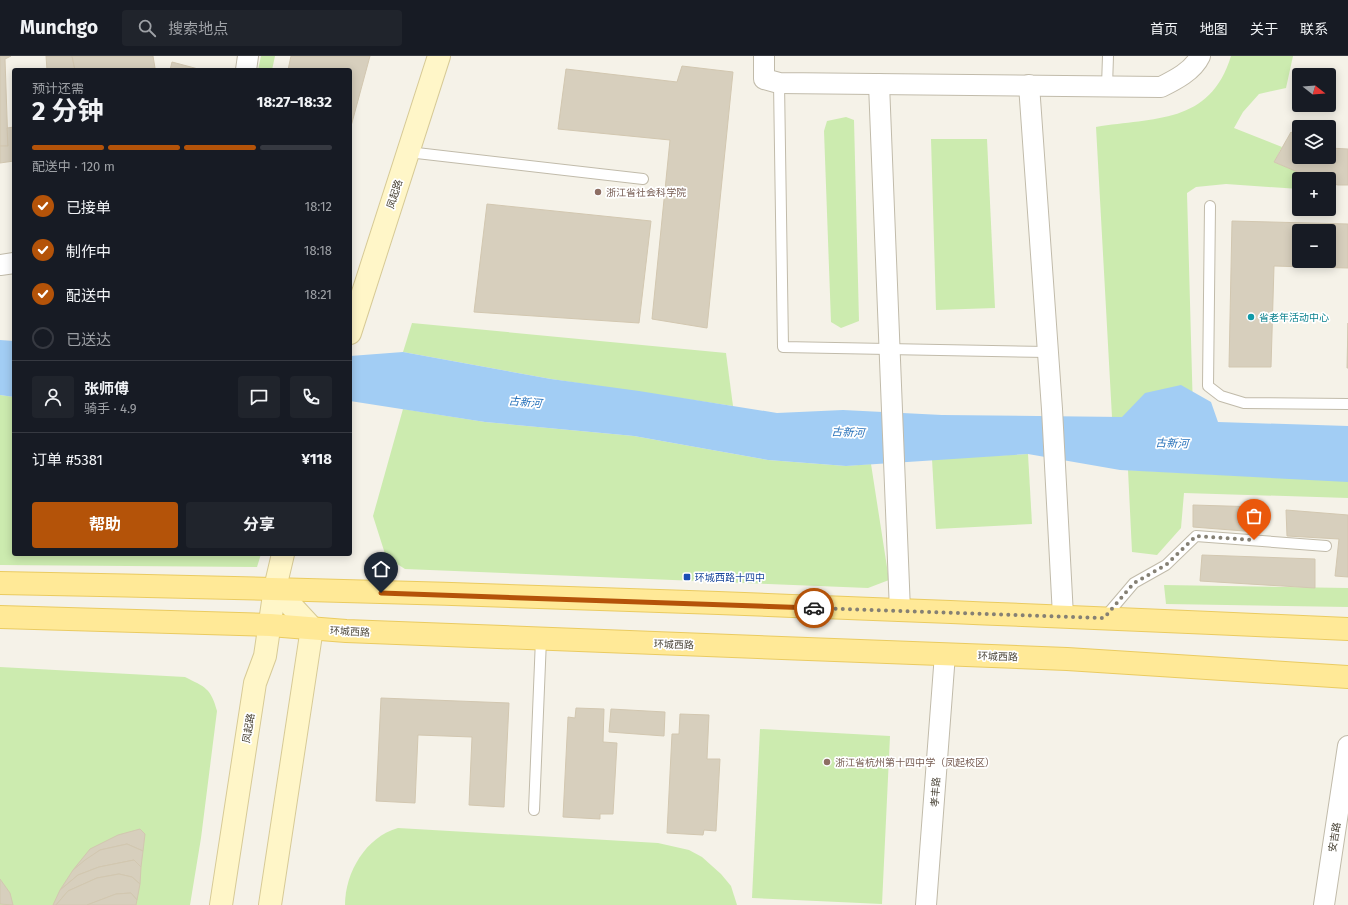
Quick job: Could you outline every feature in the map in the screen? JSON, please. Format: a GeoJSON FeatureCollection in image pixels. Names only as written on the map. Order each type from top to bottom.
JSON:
{"type":"FeatureCollection","features":[{"type":"Feature","properties":{"kind":"main road","name":"凤起路"},"geometry":{"type":"LineString","coordinates":[[352,327],[439,56]]}},
{"type":"Feature","properties":{"kind":"main road","name":"凤起路"},"geometry":{"type":"LineString","coordinates":[[221,905],[255,682],[264,656],[275,588],[283,556]]}},
{"type":"Feature","properties":{"kind":"main road"},"geometry":{"type":"LineString","coordinates":[[0,582],[275,588],[1063,616],[1348,629]]}},
{"type":"Feature","properties":{"kind":"main road"},"geometry":{"type":"LineString","coordinates":[[270,905],[312,628],[275,588]]}},
{"type":"Feature","properties":{"kind":"main road","name":"环城西路"},"geometry":{"type":"LineString","coordinates":[[0,616],[270,625],[541,639],[1067,659],[1348,677]]}},
{"type":"Feature","properties":{"kind":"street"},"geometry":{"type":"LineString","coordinates":[[246,68],[248,56]]}},
{"type":"Feature","properties":{"kind":"street"},"geometry":{"type":"LineString","coordinates":[[764,56],[764,78],[779,83],[1161,87],[1178,78],[1198,61],[1200,56]]}},
{"type":"Feature","properties":{"kind":"street"},"geometry":{"type":"LineString","coordinates":[[879,84],[900,611]]}},
{"type":"Feature","properties":{"kind":"street"},"geometry":{"type":"LineString","coordinates":[[1029,85],[1048,352],[1063,616]]}},
{"type":"Feature","properties":{"kind":"street"},"geometry":{"type":"LineString","coordinates":[[0,265],[12,263]]}},
{"type":"Feature","properties":{"kind":"street","name":"孝丰路"},"geometry":{"type":"LineString","coordinates":[[926,905],[945,654]]}},
{"type":"Feature","properties":{"kind":"street","name":"安吉路"},"geometry":{"type":"LineString","coordinates":[[1324,905],[1348,746]]}},
{"type":"Feature","properties":{"kind":"lane"},"geometry":{"type":"LineString","coordinates":[[1108,56],[1108,86]]}},
{"type":"Feature","properties":{"kind":"lane"},"geometry":{"type":"LineString","coordinates":[[779,83],[783,347],[1048,352]]}},
{"type":"Feature","properties":{"kind":"lane"},"geometry":{"type":"LineString","coordinates":[[408,152],[643,179]]}},
{"type":"Feature","properties":{"kind":"lane"},"geometry":{"type":"LineString","coordinates":[[1210,206],[1208,386],[1221,396],[1244,403],[1348,404]]}},
{"type":"Feature","properties":{"kind":"lane"},"geometry":{"type":"LineString","coordinates":[[1104,618],[1134,583],[1166,565],[1196,536],[1326,546]]}},
{"type":"Feature","properties":{"kind":"lane"},"geometry":{"type":"LineString","coordinates":[[534,810],[541,639]]}},
{"type":"Feature","properties":{"kind":"green space"},"geometry":{"type":"Polygon","coordinates":[[[261,56],[275,56],[272,68],[258,68],[261,56]]]}},
{"type":"Feature","properties":{"kind":"green space"},"geometry":{"type":"Polygon","coordinates":[[[1231,56],[1293,56],[1286,88],[1259,94],[1243,112],[1234,128],[1282,147],[1274,162],[1299,172],[1292,172],[1292,189],[1226,184],[1196,187],[1187,193],[1193,412],[1186,418],[1112,417],[1096,127],[1177,114],[1194,106],[1209,95],[1222,78],[1231,56]]]}},
{"type":"Feature","properties":{"kind":"green space"},"geometry":{"type":"Polygon","coordinates":[[[846,117],[854,120],[859,321],[841,328],[831,322],[824,131],[827,121],[846,117]]]}},
{"type":"Feature","properties":{"kind":"green space"},"geometry":{"type":"Polygon","coordinates":[[[931,139],[987,139],[995,308],[936,310],[931,139]]]}},
{"type":"Feature","properties":{"kind":"green space"},"geometry":{"type":"Polygon","coordinates":[[[412,323],[726,353],[733,406],[551,379],[403,352],[412,323]]]}},
{"type":"Feature","properties":{"kind":"green space"},"geometry":{"type":"Polygon","coordinates":[[[0,395],[12,397],[12,556],[260,556],[257,567],[0,565],[0,395]]]}},
{"type":"Feature","properties":{"kind":"green space"},"geometry":{"type":"Polygon","coordinates":[[[403,409],[485,422],[634,436],[768,460],[846,466],[871,464],[889,580],[868,588],[405,569],[386,557],[373,516],[403,409]]]}},
{"type":"Feature","properties":{"kind":"green space"},"geometry":{"type":"Polygon","coordinates":[[[1028,454],[1032,524],[936,529],[932,459],[1028,454]]]}},
{"type":"Feature","properties":{"kind":"green space"},"geometry":{"type":"Polygon","coordinates":[[[1128,470],[1348,481],[1348,498],[1184,493],[1181,528],[1157,555],[1132,552],[1128,470]]]}},
{"type":"Feature","properties":{"kind":"green space"},"geometry":{"type":"Polygon","coordinates":[[[1164,585],[1348,588],[1348,607],[1166,604],[1164,585]]]}},
{"type":"Feature","properties":{"kind":"green space"},"geometry":{"type":"Polygon","coordinates":[[[0,667],[185,677],[202,686],[210,693],[217,711],[201,838],[190,905],[0,905],[0,667]]]}},
{"type":"Feature","properties":{"kind":"green space"},"geometry":{"type":"Polygon","coordinates":[[[760,729],[890,736],[882,904],[752,898],[760,729]]]}},
{"type":"Feature","properties":{"kind":"green space"},"geometry":{"type":"Polygon","coordinates":[[[398,828],[658,843],[689,850],[702,857],[721,874],[731,886],[737,905],[345,905],[349,880],[353,869],[360,858],[376,839],[398,828]]]}},
{"type":"Feature","properties":{"kind":"water"},"geometry":{"type":"Polygon","coordinates":[[[0,340],[12,341],[12,397],[0,395],[0,340]]]}},
{"type":"Feature","properties":{"kind":"water","name":"古新河"},"geometry":{"type":"Polygon","coordinates":[[[403,352],[551,379],[639,391],[777,413],[843,410],[942,415],[1122,417],[1145,393],[1181,385],[1211,402],[1218,422],[1348,426],[1348,482],[1120,470],[1028,454],[846,466],[768,460],[634,436],[485,422],[352,401],[352,356],[403,352]]]}},
{"type":"Feature","properties":{"kind":"building"},"geometry":{"type":"Polygon","coordinates":[[[0,56],[11,56],[5,59],[8,146],[0,146],[0,56]]]}},
{"type":"Feature","properties":{"kind":"building"},"geometry":{"type":"Polygon","coordinates":[[[46,56],[72,56],[75,68],[47,68],[46,56]]]}},
{"type":"Feature","properties":{"kind":"building"},"geometry":{"type":"Polygon","coordinates":[[[72,56],[153,56],[155,68],[75,68],[72,56]]]}},
{"type":"Feature","properties":{"kind":"building"},"geometry":{"type":"Polygon","coordinates":[[[291,56],[370,56],[352,123],[352,68],[288,68],[291,56]]]}},
{"type":"Feature","properties":{"kind":"building"},"geometry":{"type":"Polygon","coordinates":[[[172,62],[194,68],[170,68],[172,62]]]}},
{"type":"Feature","properties":{"kind":"building"},"geometry":{"type":"Polygon","coordinates":[[[682,66],[733,72],[707,328],[652,319],[670,140],[558,129],[566,69],[677,82],[682,66]]]}},
{"type":"Feature","properties":{"kind":"building"},"geometry":{"type":"Polygon","coordinates":[[[12,127],[12,161],[0,163],[0,146],[8,146],[7,128],[12,127]]]}},
{"type":"Feature","properties":{"kind":"building"},"geometry":{"type":"Polygon","coordinates":[[[1291,132],[1292,164],[1336,164],[1336,148],[1348,149],[1348,185],[1336,185],[1336,172],[1298,172],[1274,162],[1291,132]]]}},
{"type":"Feature","properties":{"kind":"building"},"geometry":{"type":"Polygon","coordinates":[[[487,204],[651,221],[639,323],[474,312],[487,204]]]}},
{"type":"Feature","properties":{"kind":"building","name":"省老年活动中心"},"geometry":{"type":"Polygon","coordinates":[[[1232,221],[1348,224],[1348,268],[1336,268],[1336,224],[1292,224],[1292,266],[1274,266],[1271,367],[1229,367],[1232,221]]]}},
{"type":"Feature","properties":{"kind":"building","name":"省老年活动中心"},"geometry":{"type":"Polygon","coordinates":[[[1348,323],[1348,368],[1347,368],[1348,323]]]}},
{"type":"Feature","properties":{"kind":"building"},"geometry":{"type":"Polygon","coordinates":[[[1193,505],[1259,507],[1257,532],[1193,527],[1193,505]]]}},
{"type":"Feature","properties":{"kind":"building"},"geometry":{"type":"Polygon","coordinates":[[[1286,510],[1348,515],[1348,577],[1335,576],[1339,539],[1287,536],[1286,510]]]}},
{"type":"Feature","properties":{"kind":"building"},"geometry":{"type":"Polygon","coordinates":[[[1202,555],[1315,559],[1315,588],[1200,581],[1202,555]]]}},
{"type":"Feature","properties":{"kind":"building"},"geometry":{"type":"Polygon","coordinates":[[[381,698],[509,703],[504,807],[469,805],[472,737],[418,735],[415,803],[376,801],[381,698]]]}},
{"type":"Feature","properties":{"kind":"building"},"geometry":{"type":"Polygon","coordinates":[[[576,708],[604,709],[603,742],[617,743],[613,814],[600,814],[600,819],[563,817],[568,717],[575,718],[576,708]]]}},
{"type":"Feature","properties":{"kind":"building"},"geometry":{"type":"Polygon","coordinates":[[[611,709],[665,712],[664,736],[609,732],[611,709]]]}},
{"type":"Feature","properties":{"kind":"building"},"geometry":{"type":"Polygon","coordinates":[[[680,714],[709,715],[707,759],[720,759],[716,831],[704,830],[703,835],[667,833],[672,734],[679,734],[680,714]]]}},
{"type":"Feature","properties":{"kind":"building"},"geometry":{"type":"Polygon","coordinates":[[[140,829],[145,834],[143,851],[127,844],[100,850],[73,870],[90,849],[118,835],[140,829]]]}},
{"type":"Feature","properties":{"kind":"building"},"geometry":{"type":"Polygon","coordinates":[[[127,844],[143,851],[141,867],[134,860],[99,867],[78,875],[60,890],[73,870],[85,860],[100,850],[127,844]]]}},
{"type":"Feature","properties":{"kind":"building"},"geometry":{"type":"Polygon","coordinates":[[[134,860],[141,867],[140,884],[132,877],[119,874],[97,878],[68,891],[56,905],[53,905],[60,890],[78,875],[99,867],[134,860]]]}},
{"type":"Feature","properties":{"kind":"building"},"geometry":{"type":"Polygon","coordinates":[[[119,874],[132,877],[140,884],[137,900],[131,893],[116,894],[87,905],[56,905],[68,891],[97,878],[119,874]]]}},
{"type":"Feature","properties":{"kind":"building"},"geometry":{"type":"Polygon","coordinates":[[[0,879],[10,893],[13,905],[0,904],[0,879]]]}},
{"type":"Feature","properties":{"kind":"building"},"geometry":{"type":"Polygon","coordinates":[[[131,893],[137,900],[136,905],[87,905],[116,894],[131,893]]]}},
{"type":"Feature","properties":{"kind":"way so far"},"geometry":{"type":"LineString","coordinates":[[814,608],[1104,618],[1134,583],[1166,565],[1196,536],[1254,540]]}},
{"type":"Feature","properties":{"kind":"place","name":"浙江省社会科学院"},"geometry":{"type":"Point","coordinates":[598,192]}},
{"type":"Feature","properties":{"kind":"place","name":"省老年活动中心"},"geometry":{"type":"Point","coordinates":[1251,317]}},
{"type":"Feature","properties":{"kind":"place","name":"环城西路十四中"},"geometry":{"type":"Point","coordinates":[687,577]}},
{"type":"Feature","properties":{"kind":"place","name":"浙江省杭州第十四中学（凤起校区）"},"geometry":{"type":"Point","coordinates":[827,762]}},
{"type":"Feature","properties":{"kind":"route"},"geometry":{"type":"LineString","coordinates":[[381,593],[814,608]]}}]}
